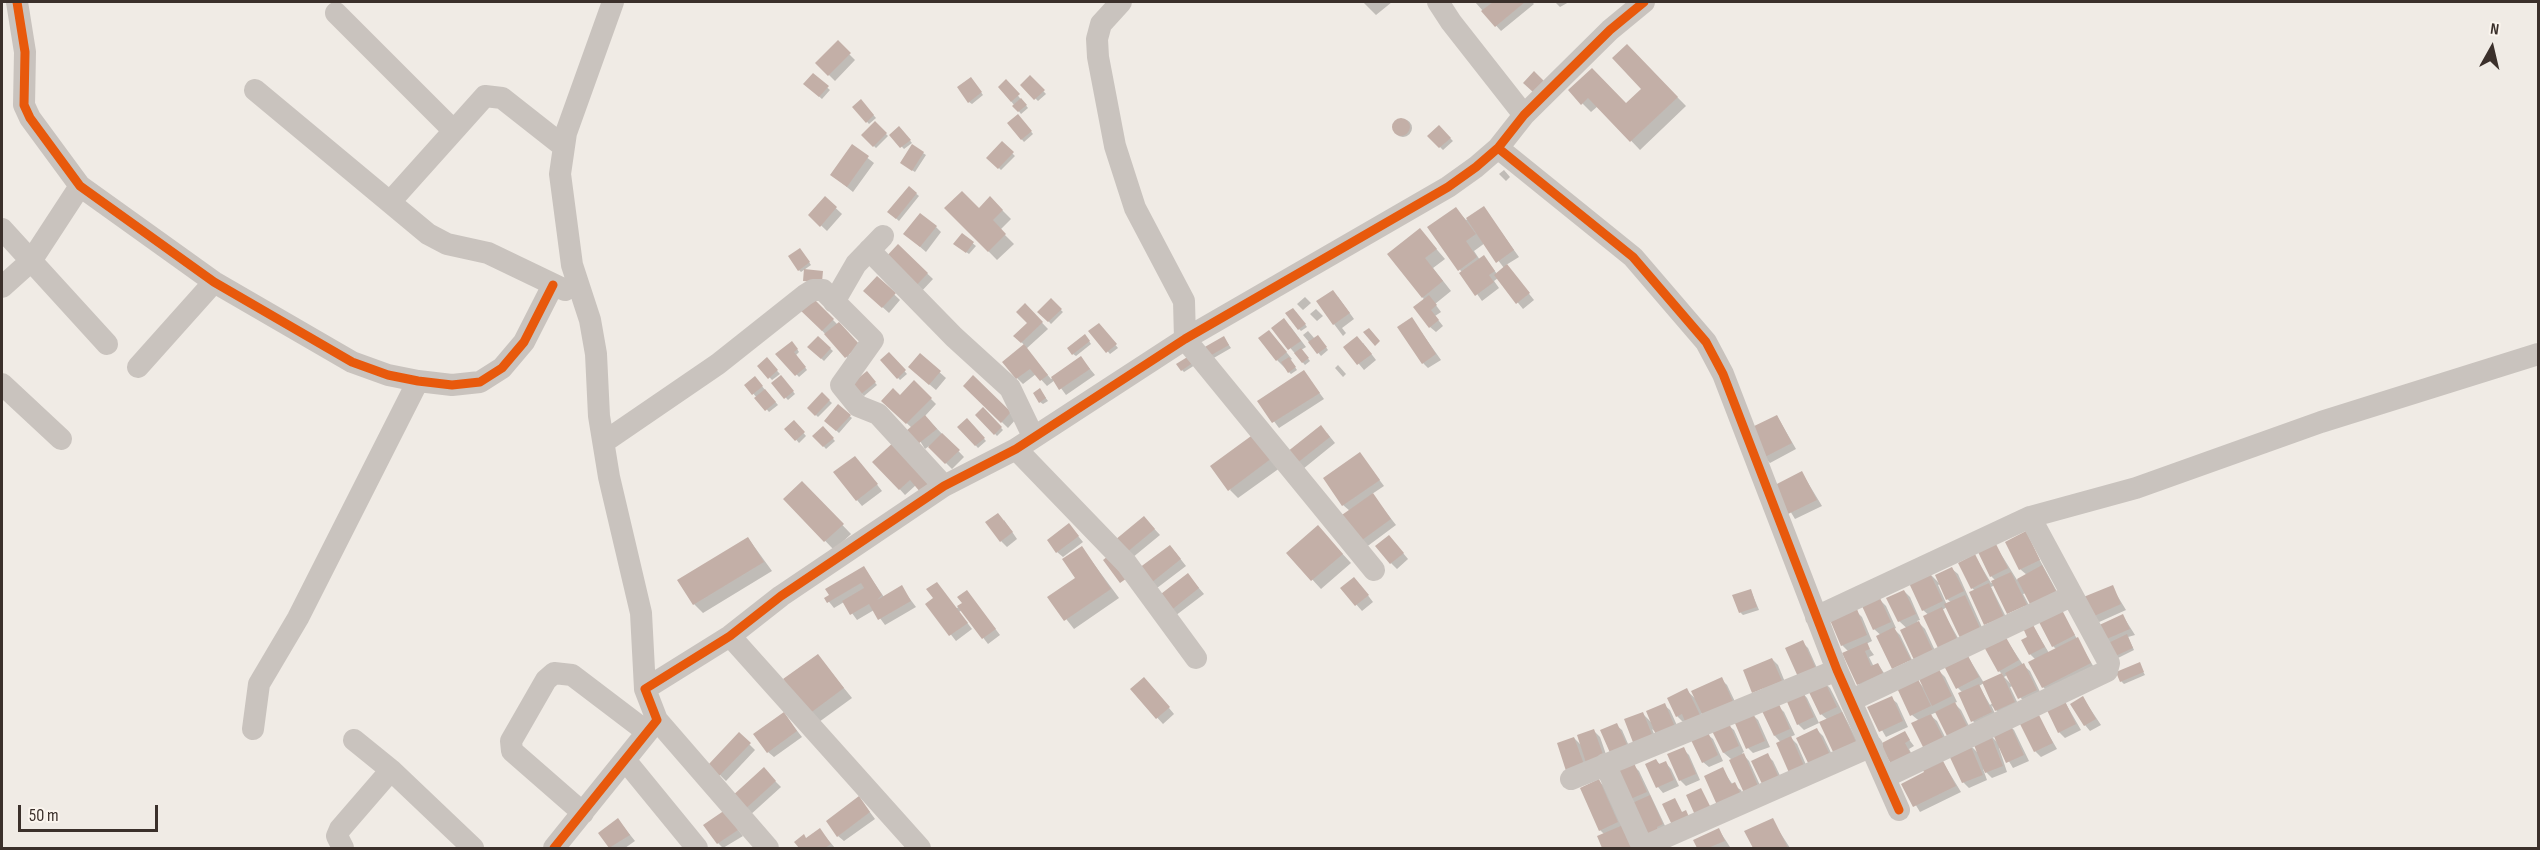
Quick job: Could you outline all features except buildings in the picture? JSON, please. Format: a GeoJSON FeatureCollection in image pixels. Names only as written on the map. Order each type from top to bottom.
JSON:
{"type":"FeatureCollection","features":[{"type":"Feature","properties":{"kind":"street"},"geometry":{"type":"LineString","coordinates":[[16,2],[25,52],[24,105],[30,118],[81,186],[214,282],[352,362],[388,375],[418,381],[452,385],[480,381],[502,368],[524,342],[553,285]]}},
{"type":"Feature","properties":{"kind":"street"},"geometry":{"type":"LineString","coordinates":[[554,849],[652,726],[645,689],[641,613],[609,477],[599,416],[596,354],[584,299],[572,265],[560,174],[563,146],[575,103],[613,2]]}},
{"type":"Feature","properties":{"kind":"street"},"geometry":{"type":"LineString","coordinates":[[1121,2],[1101,24],[1097,39],[1102,80],[1115,146],[1135,208],[1184,301],[1185,339],[1374,570]]}},
{"type":"Feature","properties":{"kind":"street"},"geometry":{"type":"LineString","coordinates":[[1438,2],[1524,115]]}},
{"type":"Feature","properties":{"kind":"street"},"geometry":{"type":"LineString","coordinates":[[645,689],[730,636],[781,596],[944,486],[1024,443],[1185,339],[1444,189],[1476,167],[1498,148],[1524,115],[1610,30],[1644,2]]}},
{"type":"Feature","properties":{"kind":"street"},"geometry":{"type":"LineString","coordinates":[[336,13],[453,130]]}},
{"type":"Feature","properties":{"kind":"street"},"geometry":{"type":"LineString","coordinates":[[255,90],[428,234],[447,244],[488,253],[584,299]]}},
{"type":"Feature","properties":{"kind":"street"},"geometry":{"type":"LineString","coordinates":[[390,202],[477,102],[485,96],[493,95],[502,98],[563,146]]}},
{"type":"Feature","properties":{"kind":"street"},"geometry":{"type":"LineString","coordinates":[[1498,148],[1633,257],[1706,342],[1723,374],[1837,670],[1899,810]]}},
{"type":"Feature","properties":{"kind":"street"},"geometry":{"type":"LineString","coordinates":[[2,287],[31,261],[81,186]]}},
{"type":"Feature","properties":{"kind":"street"},"geometry":{"type":"LineString","coordinates":[[2,230],[107,344]]}},
{"type":"Feature","properties":{"kind":"street"},"geometry":{"type":"LineString","coordinates":[[834,302],[856,264],[876,243],[954,337],[1010,388],[1024,443],[1127,564],[1196,658]]}},
{"type":"Feature","properties":{"kind":"street"},"geometry":{"type":"LineString","coordinates":[[138,367],[214,282]]}},
{"type":"Feature","properties":{"kind":"street"},"geometry":{"type":"LineString","coordinates":[[604,442],[718,364],[804,294],[813,290],[824,290],[873,340],[841,385],[858,406],[878,414],[944,486]]}},
{"type":"Feature","properties":{"kind":"street"},"geometry":{"type":"LineString","coordinates":[[1816,617],[2030,517],[2136,488],[2321,422],[2538,354]]}},
{"type":"Feature","properties":{"kind":"street"},"geometry":{"type":"LineString","coordinates":[[253,729],[259,684],[298,618],[362,486],[418,381]]}},
{"type":"Feature","properties":{"kind":"street"},"geometry":{"type":"LineString","coordinates":[[2,384],[61,439]]}},
{"type":"Feature","properties":{"kind":"street"},"geometry":{"type":"LineString","coordinates":[[1885,777],[2107,671],[2109,663],[2030,517]]}},
{"type":"Feature","properties":{"kind":"street"},"geometry":{"type":"LineString","coordinates":[[1851,700],[2071,596]]}},
{"type":"Feature","properties":{"kind":"street"},"geometry":{"type":"LineString","coordinates":[[730,636],[920,849]]}},
{"type":"Feature","properties":{"kind":"street"},"geometry":{"type":"LineString","coordinates":[[1571,779],[1837,670]]}},
{"type":"Feature","properties":{"kind":"street"},"geometry":{"type":"LineString","coordinates":[[583,813],[512,751],[511,741],[546,680],[554,673],[572,675],[652,726],[768,849]]}},
{"type":"Feature","properties":{"kind":"street"},"geometry":{"type":"LineString","coordinates":[[354,740],[391,770],[472,849]]}},
{"type":"Feature","properties":{"kind":"street"},"geometry":{"type":"LineString","coordinates":[[1605,764],[1643,848],[1872,746]]}},
{"type":"Feature","properties":{"kind":"street"},"geometry":{"type":"LineString","coordinates":[[625,760],[697,849]]}},
{"type":"Feature","properties":{"kind":"street"},"geometry":{"type":"LineString","coordinates":[[343,849],[337,836],[340,829],[391,770]]}},
{"type":"Feature","properties":{"kind":"cycle path"},"geometry":{"type":"LineString","coordinates":[[17,2],[25,52],[24,105],[30,118],[80,186],[214,282],[352,362],[388,375],[418,381],[452,385],[480,382],[502,368],[524,342],[553,285]]}},
{"type":"Feature","properties":{"kind":"cycle path"},"geometry":{"type":"LineString","coordinates":[[554,848],[657,720],[645,689],[730,636],[781,596],[944,486],[1016,449],[1185,339],[1448,187],[1498,148],[1524,115],[1610,30],[1644,2]]}},
{"type":"Feature","properties":{"kind":"cycle path"},"geometry":{"type":"LineString","coordinates":[[1498,148],[1633,257],[1706,342],[1723,374],[1837,670],[1899,810]]}}]}
